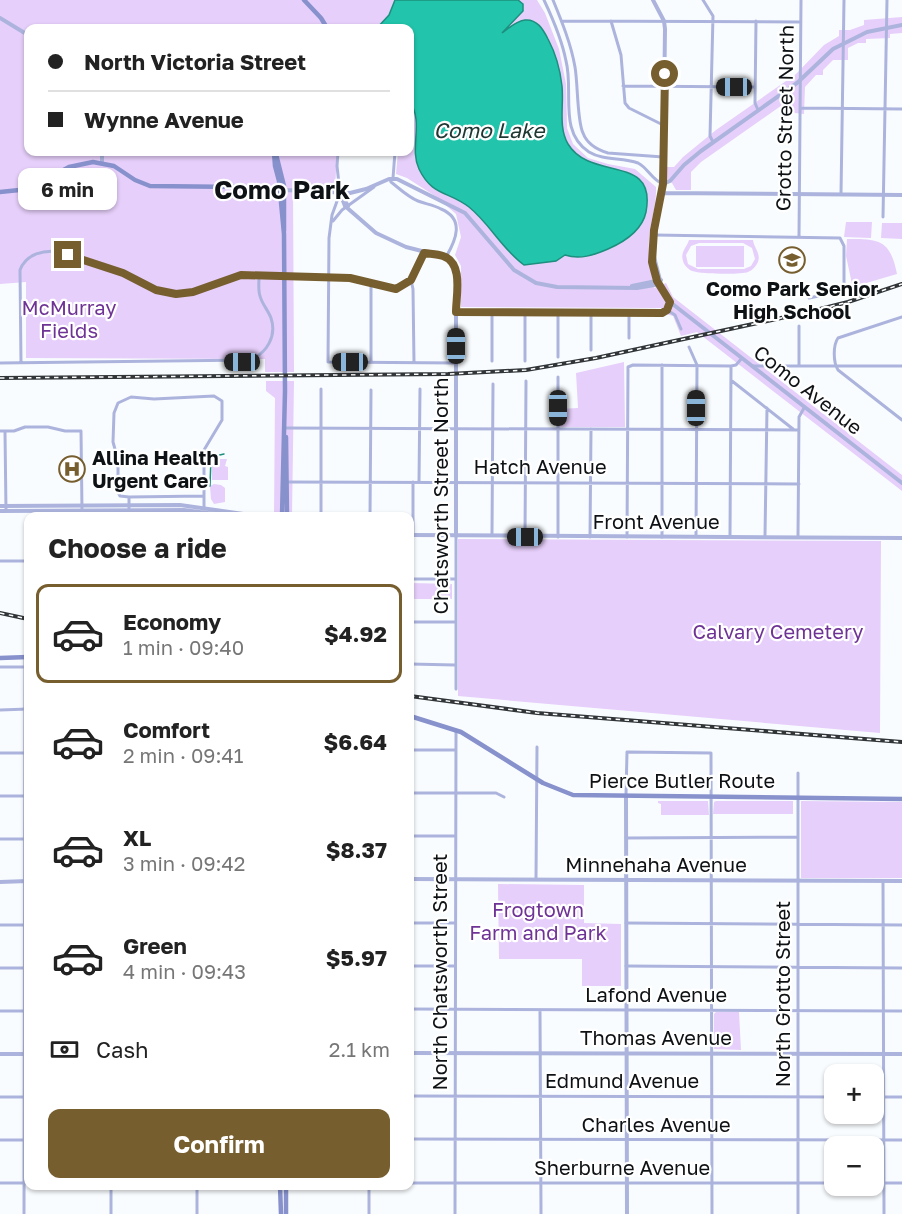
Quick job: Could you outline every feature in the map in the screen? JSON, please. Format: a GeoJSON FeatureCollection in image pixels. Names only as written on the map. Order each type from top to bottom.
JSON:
{"type":"FeatureCollection","features":[{"type":"Feature","properties":{"kind":"main road"},"geometry":{"type":"LineString","coordinates":[[304,0],[325,24]]}},
{"type":"Feature","properties":{"kind":"main road"},"geometry":{"type":"LineString","coordinates":[[275,156],[275,166],[282,190],[284,234],[282,277],[287,512]]}},
{"type":"Feature","properties":{"kind":"main road"},"geometry":{"type":"LineString","coordinates":[[0,192],[29,189],[78,164],[102,162],[150,186],[282,190]]}},
{"type":"Feature","properties":{"kind":"main road"},"geometry":{"type":"LineString","coordinates":[[282,512],[285,481]]}},
{"type":"Feature","properties":{"kind":"main road"},"geometry":{"type":"LineString","coordinates":[[0,658],[24,657]]}},
{"type":"Feature","properties":{"kind":"main road","name":"Pierce Butler Route"},"geometry":{"type":"LineString","coordinates":[[414,717],[456,729],[537,780],[573,795],[902,799]]}},
{"type":"Feature","properties":{"kind":"main road"},"geometry":{"type":"LineString","coordinates":[[280,1190],[280,1214]]}},
{"type":"Feature","properties":{"kind":"main road"},"geometry":{"type":"LineString","coordinates":[[286,1190],[286,1214]]}},
{"type":"Feature","properties":{"kind":"street"},"geometry":{"type":"LineString","coordinates":[[544,0],[567,62],[570,126],[576,141],[596,156],[640,164],[663,184],[670,182],[686,163],[713,142],[800,80],[820,59],[843,42],[887,26],[902,25]]}},
{"type":"Feature","properties":{"kind":"street"},"geometry":{"type":"LineString","coordinates":[[553,0],[575,66],[580,121],[586,139],[608,153],[663,157]]}},
{"type":"Feature","properties":{"kind":"street"},"geometry":{"type":"LineString","coordinates":[[652,0],[664,21],[663,184],[654,235],[654,257],[659,282]]}},
{"type":"Feature","properties":{"kind":"street"},"geometry":{"type":"LineString","coordinates":[[702,0],[712,16],[710,136],[713,142]]}},
{"type":"Feature","properties":{"kind":"street","name":"Grotto Street North"},"geometry":{"type":"LineString","coordinates":[[799,237],[801,0]]}},
{"type":"Feature","properties":{"kind":"street"},"geometry":{"type":"LineString","coordinates":[[841,194],[844,0]]}},
{"type":"Feature","properties":{"kind":"street"},"geometry":{"type":"LineString","coordinates":[[883,216],[887,0]]}},
{"type":"Feature","properties":{"kind":"street"},"geometry":{"type":"LineString","coordinates":[[0,18],[24,33]]}},
{"type":"Feature","properties":{"kind":"street"},"geometry":{"type":"LineString","coordinates":[[561,21],[801,22]]}},
{"type":"Feature","properties":{"kind":"street"},"geometry":{"type":"LineString","coordinates":[[611,21],[621,55],[624,100],[627,106],[665,126]]}},
{"type":"Feature","properties":{"kind":"street"},"geometry":{"type":"LineString","coordinates":[[756,21],[755,104],[758,110]]}},
{"type":"Feature","properties":{"kind":"street"},"geometry":{"type":"LineString","coordinates":[[623,86],[755,87]]}},
{"type":"Feature","properties":{"kind":"street"},"geometry":{"type":"LineString","coordinates":[[800,108],[902,109]]}},
{"type":"Feature","properties":{"kind":"street"},"geometry":{"type":"LineString","coordinates":[[102,156],[102,162]]}},
{"type":"Feature","properties":{"kind":"street"},"geometry":{"type":"LineString","coordinates":[[338,156],[340,193],[345,206],[359,220],[390,241],[424,253],[445,257],[456,238],[451,215],[438,207],[413,198],[391,182],[395,156]]}},
{"type":"Feature","properties":{"kind":"street"},"geometry":{"type":"LineString","coordinates":[[282,190],[340,193],[360,191],[392,178],[403,180],[428,196],[462,211],[511,266],[527,279],[552,286],[649,287],[659,282]]}},
{"type":"Feature","properties":{"kind":"street"},"geometry":{"type":"LineString","coordinates":[[670,182],[673,189],[680,193]]}},
{"type":"Feature","properties":{"kind":"street"},"geometry":{"type":"LineString","coordinates":[[331,222],[342,210],[377,184]]}},
{"type":"Feature","properties":{"kind":"street"},"geometry":{"type":"LineString","coordinates":[[340,193],[332,215],[328,238],[328,362],[456,363]]}},
{"type":"Feature","properties":{"kind":"street"},"geometry":{"type":"LineString","coordinates":[[662,193],[902,195]]}},
{"type":"Feature","properties":{"kind":"street"},"geometry":{"type":"LineString","coordinates":[[654,235],[840,238],[844,242],[844,288],[842,291],[809,298]]}},
{"type":"Feature","properties":{"kind":"street"},"geometry":{"type":"LineString","coordinates":[[21,363],[20,270],[29,257],[54,251],[123,273],[156,290],[187,293],[241,275],[328,277],[371,282],[396,289],[411,280],[424,253]]}},
{"type":"Feature","properties":{"kind":"street","name":"Chatsworth Street North"},"geometry":{"type":"LineString","coordinates":[[445,257],[454,264],[457,273],[456,689]]}},
{"type":"Feature","properties":{"kind":"street"},"geometry":{"type":"LineString","coordinates":[[456,312],[662,313],[667,310],[670,302],[654,272],[652,262],[654,257]]}},
{"type":"Feature","properties":{"kind":"street"},"geometry":{"type":"LineString","coordinates":[[645,284],[652,279],[654,272]]}},
{"type":"Feature","properties":{"kind":"street"},"geometry":{"type":"LineString","coordinates":[[0,363],[250,360],[264,351],[272,333],[270,316],[260,295],[259,277]]}},
{"type":"Feature","properties":{"kind":"street"},"geometry":{"type":"LineString","coordinates":[[411,280],[414,363]]}},
{"type":"Feature","properties":{"kind":"street"},"geometry":{"type":"LineString","coordinates":[[371,282],[371,362]]}},
{"type":"Feature","properties":{"kind":"street"},"geometry":{"type":"LineString","coordinates":[[629,287],[659,282]]}},
{"type":"Feature","properties":{"kind":"street","name":"Como Avenue"},"geometry":{"type":"LineString","coordinates":[[670,302],[902,483]]}},
{"type":"Feature","properties":{"kind":"street"},"geometry":{"type":"LineString","coordinates":[[667,310],[675,315],[681,329]]}},
{"type":"Feature","properties":{"kind":"street"},"geometry":{"type":"LineString","coordinates":[[492,313],[492,361]]}},
{"type":"Feature","properties":{"kind":"street"},"geometry":{"type":"LineString","coordinates":[[525,313],[525,362]]}},
{"type":"Feature","properties":{"kind":"street"},"geometry":{"type":"LineString","coordinates":[[558,313],[558,357]]}},
{"type":"Feature","properties":{"kind":"street"},"geometry":{"type":"LineString","coordinates":[[591,313],[591,350]]}},
{"type":"Feature","properties":{"kind":"street"},"geometry":{"type":"LineString","coordinates":[[629,313],[629,338]]}},
{"type":"Feature","properties":{"kind":"street"},"geometry":{"type":"LineString","coordinates":[[835,366],[835,341],[838,338],[902,317]]}},
{"type":"Feature","properties":{"kind":"street"},"geometry":{"type":"LineString","coordinates":[[799,326],[799,366]]}},
{"type":"Feature","properties":{"kind":"street"},"geometry":{"type":"LineString","coordinates":[[689,346],[697,365],[696,536]]}},
{"type":"Feature","properties":{"kind":"street"},"geometry":{"type":"LineString","coordinates":[[627,537],[628,367],[731,366],[742,358]]}},
{"type":"Feature","properties":{"kind":"street"},"geometry":{"type":"LineString","coordinates":[[662,365],[662,537]]}},
{"type":"Feature","properties":{"kind":"street"},"geometry":{"type":"LineString","coordinates":[[730,536],[731,366]]}},
{"type":"Feature","properties":{"kind":"street"},"geometry":{"type":"LineString","coordinates":[[752,366],[902,366]]}},
{"type":"Feature","properties":{"kind":"street"},"geometry":{"type":"LineString","coordinates":[[835,366],[902,420]]}},
{"type":"Feature","properties":{"kind":"street"},"geometry":{"type":"LineString","coordinates":[[558,377],[558,537]]}},
{"type":"Feature","properties":{"kind":"street"},"geometry":{"type":"LineString","coordinates":[[731,380],[796,430]]}},
{"type":"Feature","properties":{"kind":"street"},"geometry":{"type":"LineString","coordinates":[[525,537],[526,381]]}},
{"type":"Feature","properties":{"kind":"street"},"geometry":{"type":"LineString","coordinates":[[492,537],[493,384]]}},
{"type":"Feature","properties":{"kind":"street"},"geometry":{"type":"LineString","coordinates":[[321,389],[321,512]]}},
{"type":"Feature","properties":{"kind":"street"},"geometry":{"type":"LineString","coordinates":[[419,482],[420,389]]}},
{"type":"Feature","properties":{"kind":"street"},"geometry":{"type":"LineString","coordinates":[[370,390],[370,512]]}},
{"type":"Feature","properties":{"kind":"street"},"geometry":{"type":"LineString","coordinates":[[204,496],[120,496],[118,460],[113,448],[113,417],[118,403],[131,397],[154,399],[214,396],[222,401],[223,417],[204,450],[204,496],[204,510]]}},
{"type":"Feature","properties":{"kind":"street"},"geometry":{"type":"LineString","coordinates":[[765,536],[767,408]]}},
{"type":"Feature","properties":{"kind":"street"},"geometry":{"type":"LineString","coordinates":[[798,537],[799,484],[796,430],[804,408]]}},
{"type":"Feature","properties":{"kind":"street"},"geometry":{"type":"LineString","coordinates":[[0,431],[14,431],[25,427],[48,427],[65,431],[81,431],[82,508]]}},
{"type":"Feature","properties":{"kind":"street"},"geometry":{"type":"LineString","coordinates":[[285,428],[796,430]]}},
{"type":"Feature","properties":{"kind":"street"},"geometry":{"type":"LineString","coordinates":[[590,537],[591,429]]}},
{"type":"Feature","properties":{"kind":"street"},"geometry":{"type":"LineString","coordinates":[[5,432],[6,509]]}},
{"type":"Feature","properties":{"kind":"street","name":"Hatch Avenue"},"geometry":{"type":"LineString","coordinates":[[285,481],[799,484]]}},
{"type":"Feature","properties":{"kind":"street"},"geometry":{"type":"LineString","coordinates":[[412,512],[413,482]]}},
{"type":"Feature","properties":{"kind":"street"},"geometry":{"type":"LineString","coordinates":[[0,495],[6,495]]}},
{"type":"Feature","properties":{"kind":"street"},"geometry":{"type":"LineString","coordinates":[[129,497],[129,512]]}},
{"type":"Feature","properties":{"kind":"street"},"geometry":{"type":"LineString","coordinates":[[0,511],[180,505],[213,512]]}},
{"type":"Feature","properties":{"kind":"street"},"geometry":{"type":"LineString","coordinates":[[0,506],[6,509]]}},
{"type":"Feature","properties":{"kind":"street"},"geometry":{"type":"LineString","coordinates":[[204,510],[222,512]]}},
{"type":"Feature","properties":{"kind":"street","name":"Front Avenue"},"geometry":{"type":"LineString","coordinates":[[414,535],[902,538]]}},
{"type":"Feature","properties":{"kind":"street"},"geometry":{"type":"LineString","coordinates":[[0,561],[24,561]]}},
{"type":"Feature","properties":{"kind":"street"},"geometry":{"type":"LineString","coordinates":[[414,579],[456,579]]}},
{"type":"Feature","properties":{"kind":"street"},"geometry":{"type":"LineString","coordinates":[[414,622],[456,622]]}},
{"type":"Feature","properties":{"kind":"street"},"geometry":{"type":"LineString","coordinates":[[414,664],[455,665]]}},
{"type":"Feature","properties":{"kind":"street"},"geometry":{"type":"LineString","coordinates":[[0,667],[24,667]]}},
{"type":"Feature","properties":{"kind":"street"},"geometry":{"type":"LineString","coordinates":[[0,710],[24,710]]}},
{"type":"Feature","properties":{"kind":"street","name":"North Chatsworth Street"},"geometry":{"type":"LineString","coordinates":[[454,1214],[456,729]]}},
{"type":"Feature","properties":{"kind":"street"},"geometry":{"type":"LineString","coordinates":[[537,747],[537,879]]}},
{"type":"Feature","properties":{"kind":"street"},"geometry":{"type":"LineString","coordinates":[[414,750],[455,750]]}},
{"type":"Feature","properties":{"kind":"street"},"geometry":{"type":"LineString","coordinates":[[627,1214],[627,752],[711,753],[712,1214]]}},
{"type":"Feature","properties":{"kind":"street"},"geometry":{"type":"LineString","coordinates":[[0,753],[24,753]]}},
{"type":"Feature","properties":{"kind":"street","name":"North Grotto Street"},"geometry":{"type":"LineString","coordinates":[[798,773],[798,1214]]}},
{"type":"Feature","properties":{"kind":"street"},"geometry":{"type":"LineString","coordinates":[[414,793],[496,793],[504,797]]}},
{"type":"Feature","properties":{"kind":"street"},"geometry":{"type":"LineString","coordinates":[[0,796],[24,796]]}},
{"type":"Feature","properties":{"kind":"street"},"geometry":{"type":"LineString","coordinates":[[414,836],[455,836]]}},
{"type":"Feature","properties":{"kind":"street"},"geometry":{"type":"LineString","coordinates":[[626,838],[798,837]]}},
{"type":"Feature","properties":{"kind":"street"},"geometry":{"type":"LineString","coordinates":[[0,839],[24,839]]}},
{"type":"Feature","properties":{"kind":"street","name":"Minnehaha Avenue"},"geometry":{"type":"LineString","coordinates":[[414,879],[902,881]]}},
{"type":"Feature","properties":{"kind":"street"},"geometry":{"type":"LineString","coordinates":[[0,882],[24,881]]}},
{"type":"Feature","properties":{"kind":"street"},"geometry":{"type":"LineString","coordinates":[[883,881],[883,1064]]}},
{"type":"Feature","properties":{"kind":"street"},"geometry":{"type":"LineString","coordinates":[[414,923],[454,923]]}},
{"type":"Feature","properties":{"kind":"street"},"geometry":{"type":"LineString","coordinates":[[626,923],[902,925]]}},
{"type":"Feature","properties":{"kind":"street"},"geometry":{"type":"LineString","coordinates":[[0,925],[24,925]]}},
{"type":"Feature","properties":{"kind":"street"},"geometry":{"type":"LineString","coordinates":[[414,966],[455,966]]}},
{"type":"Feature","properties":{"kind":"street"},"geometry":{"type":"LineString","coordinates":[[626,966],[902,968]]}},
{"type":"Feature","properties":{"kind":"street"},"geometry":{"type":"LineString","coordinates":[[0,968],[24,968]]}},
{"type":"Feature","properties":{"kind":"street","name":"Lafond Avenue"},"geometry":{"type":"LineString","coordinates":[[414,1009],[902,1011]]}},
{"type":"Feature","properties":{"kind":"street"},"geometry":{"type":"LineString","coordinates":[[540,1010],[541,1214]]}},
{"type":"Feature","properties":{"kind":"street"},"geometry":{"type":"LineString","coordinates":[[0,1011],[24,1011]]}},
{"type":"Feature","properties":{"kind":"street","name":"Thomas Avenue"},"geometry":{"type":"LineString","coordinates":[[414,1053],[902,1053]]}},
{"type":"Feature","properties":{"kind":"street"},"geometry":{"type":"LineString","coordinates":[[0,1054],[24,1054]]}},
{"type":"Feature","properties":{"kind":"street"},"geometry":{"type":"LineString","coordinates":[[0,1097],[24,1096]]}},
{"type":"Feature","properties":{"kind":"street","name":"Edmund Avenue"},"geometry":{"type":"LineString","coordinates":[[414,1096],[824,1097]]}},
{"type":"Feature","properties":{"kind":"street"},"geometry":{"type":"LineString","coordinates":[[884,1097],[902,1097]]}},
{"type":"Feature","properties":{"kind":"street","name":"Charles Avenue"},"geometry":{"type":"LineString","coordinates":[[414,1139],[824,1140]]}},
{"type":"Feature","properties":{"kind":"street"},"geometry":{"type":"LineString","coordinates":[[0,1140],[24,1140]]}},
{"type":"Feature","properties":{"kind":"street","name":"Charles Avenue"},"geometry":{"type":"LineString","coordinates":[[884,1140],[902,1140]]}},
{"type":"Feature","properties":{"kind":"street"},"geometry":{"type":"LineString","coordinates":[[0,1183],[24,1183]]}},
{"type":"Feature","properties":{"kind":"street","name":"Sherburne Avenue"},"geometry":{"type":"LineString","coordinates":[[414,1183],[824,1183]]}},
{"type":"Feature","properties":{"kind":"street"},"geometry":{"type":"LineString","coordinates":[[884,1183],[902,1183]]}},
{"type":"Feature","properties":{"kind":"street"},"geometry":{"type":"LineString","coordinates":[[24,1214],[26,1190]]}},
{"type":"Feature","properties":{"kind":"street"},"geometry":{"type":"LineString","coordinates":[[111,1190],[111,1214]]}},
{"type":"Feature","properties":{"kind":"street"},"geometry":{"type":"LineString","coordinates":[[197,1190],[197,1214]]}},
{"type":"Feature","properties":{"kind":"street"},"geometry":{"type":"LineString","coordinates":[[369,1190],[369,1214]]}},
{"type":"Feature","properties":{"kind":"street"},"geometry":{"type":"LineString","coordinates":[[884,1196],[884,1214]]}},
{"type":"Feature","properties":{"kind":"green space","name":"McMurray Fields"},"geometry":{"type":"Polygon","coordinates":[[[0,0],[537,0],[545,13],[559,49],[566,84],[567,128],[573,144],[588,158],[635,169],[656,187],[649,246],[654,288],[666,283],[673,297],[902,475],[902,491],[697,332],[681,336],[673,316],[666,314],[662,308],[461,307],[461,266],[455,255],[461,237],[456,214],[435,196],[407,178],[396,174],[398,156],[414,156],[414,24],[24,24],[24,156],[337,156],[335,190],[293,188],[294,372],[265,372],[265,359],[26,358],[26,282],[0,284],[0,0]]]}},
{"type":"Feature","properties":{"kind":"green space"},"geometry":{"type":"Polygon","coordinates":[[[902,17],[902,33],[890,34],[890,38],[866,39],[866,43],[858,43],[848,48],[848,60],[833,60],[823,70],[823,75],[816,75],[805,87],[804,114],[795,113],[785,103],[701,162],[691,172],[691,190],[676,190],[666,179],[665,167],[674,167],[716,130],[796,74],[824,45],[839,36],[839,30],[850,30],[864,25],[864,20],[902,17]]]}},
{"type":"Feature","properties":{"kind":"green space"},"geometry":{"type":"Polygon","coordinates":[[[846,222],[872,222],[871,238],[844,237],[846,222]]]}},
{"type":"Feature","properties":{"kind":"green space"},"geometry":{"type":"Polygon","coordinates":[[[882,223],[902,223],[902,239],[881,238],[882,223]]]}},
{"type":"Feature","properties":{"kind":"green space"},"geometry":{"type":"Polygon","coordinates":[[[847,239],[881,243],[891,254],[897,274],[856,286],[852,284],[846,256],[847,239]]]}},
{"type":"Feature","properties":{"kind":"green space"},"geometry":{"type":"Polygon","coordinates":[[[689,240],[753,240],[759,256],[758,262],[751,270],[744,273],[692,271],[685,265],[682,258],[689,240]],[[699,243],[691,246],[686,255],[688,264],[698,269],[744,269],[751,266],[755,259],[752,248],[743,243],[699,243]]]}},
{"type":"Feature","properties":{"kind":"green space"},"geometry":{"type":"Polygon","coordinates":[[[696,246],[744,246],[744,267],[696,267],[696,246]]]}},
{"type":"Feature","properties":{"kind":"green space"},"geometry":{"type":"Polygon","coordinates":[[[624,362],[625,427],[559,427],[559,409],[578,408],[576,373],[624,362]]]}},
{"type":"Feature","properties":{"kind":"green space"},"geometry":{"type":"Polygon","coordinates":[[[266,381],[294,381],[292,512],[274,512],[275,398],[266,391],[266,381]]]}},
{"type":"Feature","properties":{"kind":"green space"},"geometry":{"type":"Polygon","coordinates":[[[214,459],[227,459],[225,466],[228,467],[228,480],[212,480],[214,459]]]}},
{"type":"Feature","properties":{"kind":"green space"},"geometry":{"type":"Polygon","coordinates":[[[214,484],[225,488],[225,502],[214,504],[211,499],[210,486],[214,484]]]}},
{"type":"Feature","properties":{"kind":"green space","name":"Calvary Cemetery"},"geometry":{"type":"Polygon","coordinates":[[[458,539],[881,541],[880,733],[458,696],[458,539]]]}},
{"type":"Feature","properties":{"kind":"green space"},"geometry":{"type":"Polygon","coordinates":[[[414,583],[452,584],[452,599],[414,599],[414,583]]]}},
{"type":"Feature","properties":{"kind":"green space"},"geometry":{"type":"Polygon","coordinates":[[[658,801],[708,801],[709,815],[661,815],[661,804],[658,801]]]}},
{"type":"Feature","properties":{"kind":"green space"},"geometry":{"type":"Polygon","coordinates":[[[716,801],[793,801],[793,814],[713,814],[716,801]]]}},
{"type":"Feature","properties":{"kind":"green space"},"geometry":{"type":"Polygon","coordinates":[[[801,801],[902,802],[902,878],[801,878],[801,801]]]}},
{"type":"Feature","properties":{"kind":"green space","name":"Frogtown Farm and Park"},"geometry":{"type":"Polygon","coordinates":[[[498,884],[584,885],[584,923],[621,924],[621,986],[582,986],[582,959],[499,959],[498,884]]]}},
{"type":"Feature","properties":{"kind":"green space"},"geometry":{"type":"Polygon","coordinates":[[[716,1012],[739,1012],[741,1050],[714,1049],[714,1014],[716,1012]]]}},
{"type":"Feature","properties":{"kind":"water","name":"Como Lake"},"geometry":{"type":"Polygon","coordinates":[[[395,0],[518,0],[523,4],[523,11],[502,33],[516,23],[525,20],[539,25],[553,50],[560,73],[562,123],[568,144],[578,155],[591,162],[620,170],[642,182],[647,194],[646,212],[641,225],[620,243],[592,255],[576,257],[565,255],[556,261],[524,265],[516,259],[469,207],[435,189],[419,169],[415,153],[414,24],[381,24],[389,15],[395,0]]]}},
{"type":"Feature","properties":{"kind":"waterway"},"geometry":{"type":"LineString","coordinates":[[210,486],[211,457],[224,454]]}},
{"type":"Feature","properties":{"kind":"railway"},"geometry":{"type":"LineString","coordinates":[[0,378],[448,374],[526,370],[596,358],[804,313],[848,302],[902,284]]}},
{"type":"Feature","properties":{"kind":"railway"},"geometry":{"type":"LineString","coordinates":[[0,613],[24,618]]}},
{"type":"Feature","properties":{"kind":"railway"},"geometry":{"type":"LineString","coordinates":[[414,697],[537,713],[902,742]]}},
{"type":"Feature","properties":{"kind":"place","name":"Como Park Senior High School"},"geometry":{"type":"Point","coordinates":[792,260]}},
{"type":"Feature","properties":{"kind":"place","name":"Allina Health Urgent Care"},"geometry":{"type":"Point","coordinates":[72,469]}},
{"type":"Feature","properties":{"kind":"district","name":"Como Park"},"geometry":{"type":"Point","coordinates":[282,190]}},
{"type":"Feature","properties":{"kind":"route"},"geometry":{"type":"LineString","coordinates":[[68,255],[123,273],[156,290],[176,294],[193,292],[241,275],[350,278],[396,289],[411,280],[424,253],[445,257],[454,264],[457,273],[456,312],[662,313],[667,310],[670,302],[657,281],[652,262],[654,230],[663,184],[665,74]]}}]}
